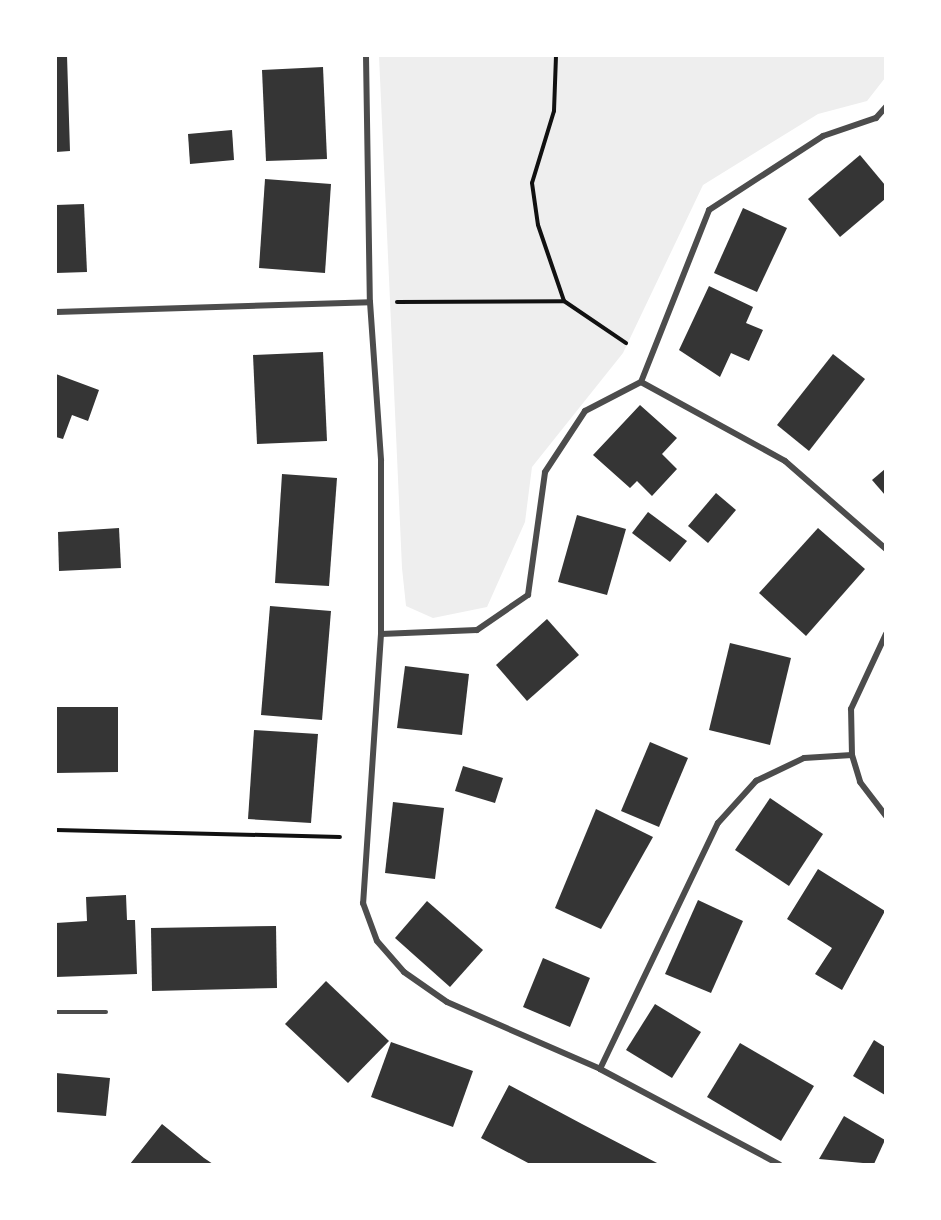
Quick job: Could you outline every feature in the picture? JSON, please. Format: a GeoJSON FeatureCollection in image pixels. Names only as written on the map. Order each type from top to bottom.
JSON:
{"type":"FeatureCollection","features":[{"type":"Feature","properties":{"kind":"street"},"geometry":{"type":"LineString","coordinates":[[366,56],[370,302],[381,460],[381,634],[363,903],[377,941],[404,972],[447,1002],[600,1069],[779,1164]]}},
{"type":"Feature","properties":{"kind":"street"},"geometry":{"type":"LineString","coordinates":[[381,634],[477,630],[528,595],[545,472],[585,411],[641,382],[709,210],[823,136],[876,118],[885,106]]}},
{"type":"Feature","properties":{"kind":"street"},"geometry":{"type":"LineString","coordinates":[[56,312],[370,302]]}},
{"type":"Feature","properties":{"kind":"street"},"geometry":{"type":"LineString","coordinates":[[641,382],[785,461],[885,549]]}},
{"type":"Feature","properties":{"kind":"street"},"geometry":{"type":"LineString","coordinates":[[885,634],[851,709],[852,754],[860,782],[885,816]]}},
{"type":"Feature","properties":{"kind":"street"},"geometry":{"type":"LineString","coordinates":[[600,1069],[718,823],[756,781],[804,758],[852,754]]}},
{"type":"Feature","properties":{"kind":"lane"},"geometry":{"type":"LineString","coordinates":[[56,1012],[106,1012]]}},
{"type":"Feature","properties":{"kind":"path"},"geometry":{"type":"LineString","coordinates":[[556,56],[554,111],[532,183],[550,271],[564,301],[650,359]]}},
{"type":"Feature","properties":{"kind":"path"},"geometry":{"type":"LineString","coordinates":[[370,302],[564,301]]}},
{"type":"Feature","properties":{"kind":"path"},"geometry":{"type":"LineString","coordinates":[[56,830],[369,838]]}},
{"type":"Feature","properties":{"kind":"shaded area"},"geometry":{"type":"Polygon","coordinates":[[[379,56],[885,56],[885,78],[867,101],[818,114],[703,185],[623,353],[532,467],[525,522],[487,607],[433,618],[406,606],[402,568],[379,56]]]}},
{"type":"Feature","properties":{"kind":"building"},"geometry":{"type":"Polygon","coordinates":[[[56,56],[67,56],[70,151],[56,152],[56,56]]]}},
{"type":"Feature","properties":{"kind":"building"},"geometry":{"type":"Polygon","coordinates":[[[323,67],[327,159],[266,161],[262,70],[323,67]]]}},
{"type":"Feature","properties":{"kind":"building"},"geometry":{"type":"Polygon","coordinates":[[[232,130],[234,160],[190,164],[188,134],[232,130]]]}},
{"type":"Feature","properties":{"kind":"building"},"geometry":{"type":"Polygon","coordinates":[[[860,155],[885,185],[885,199],[840,237],[808,199],[860,155]]]}},
{"type":"Feature","properties":{"kind":"building"},"geometry":{"type":"Polygon","coordinates":[[[265,179],[331,184],[325,273],[259,268],[265,179]]]}},
{"type":"Feature","properties":{"kind":"building"},"geometry":{"type":"Polygon","coordinates":[[[84,204],[87,272],[56,273],[56,205],[84,204]]]}},
{"type":"Feature","properties":{"kind":"building"},"geometry":{"type":"Polygon","coordinates":[[[743,208],[787,228],[757,292],[714,273],[743,208]]]}},
{"type":"Feature","properties":{"kind":"building"},"geometry":{"type":"Polygon","coordinates":[[[709,286],[753,307],[746,323],[763,330],[749,361],[731,353],[720,377],[679,350],[709,286]]]}},
{"type":"Feature","properties":{"kind":"building"},"geometry":{"type":"Polygon","coordinates":[[[323,352],[327,441],[257,444],[253,355],[323,352]]]}},
{"type":"Feature","properties":{"kind":"building"},"geometry":{"type":"Polygon","coordinates":[[[833,354],[865,379],[809,451],[777,425],[833,354]]]}},
{"type":"Feature","properties":{"kind":"building"},"geometry":{"type":"Polygon","coordinates":[[[56,374],[99,390],[88,421],[72,415],[63,439],[56,437],[56,374]]]}},
{"type":"Feature","properties":{"kind":"building"},"geometry":{"type":"Polygon","coordinates":[[[640,405],[677,438],[662,454],[677,469],[652,496],[637,481],[630,488],[593,455],[640,405]]]}},
{"type":"Feature","properties":{"kind":"building"},"geometry":{"type":"Polygon","coordinates":[[[885,469],[885,495],[872,480],[885,469]]]}},
{"type":"Feature","properties":{"kind":"building"},"geometry":{"type":"Polygon","coordinates":[[[282,474],[337,478],[329,586],[275,583],[282,474]]]}},
{"type":"Feature","properties":{"kind":"building"},"geometry":{"type":"Polygon","coordinates":[[[716,493],[736,510],[708,543],[688,526],[716,493]]]}},
{"type":"Feature","properties":{"kind":"building"},"geometry":{"type":"Polygon","coordinates":[[[648,512],[687,541],[670,562],[632,533],[648,512]]]}},
{"type":"Feature","properties":{"kind":"building"},"geometry":{"type":"Polygon","coordinates":[[[577,515],[626,529],[607,595],[558,582],[577,515]]]}},
{"type":"Feature","properties":{"kind":"building"},"geometry":{"type":"Polygon","coordinates":[[[119,528],[121,568],[59,571],[58,532],[119,528]]]}},
{"type":"Feature","properties":{"kind":"building"},"geometry":{"type":"Polygon","coordinates":[[[818,528],[865,569],[806,636],[759,593],[818,528]]]}},
{"type":"Feature","properties":{"kind":"building"},"geometry":{"type":"Polygon","coordinates":[[[270,606],[331,611],[322,720],[261,715],[270,606]]]}},
{"type":"Feature","properties":{"kind":"building"},"geometry":{"type":"Polygon","coordinates":[[[547,619],[579,655],[527,701],[496,665],[547,619]]]}},
{"type":"Feature","properties":{"kind":"building"},"geometry":{"type":"Polygon","coordinates":[[[730,643],[791,658],[770,745],[709,730],[730,643]]]}},
{"type":"Feature","properties":{"kind":"building"},"geometry":{"type":"Polygon","coordinates":[[[405,666],[469,674],[462,735],[397,728],[405,666]]]}},
{"type":"Feature","properties":{"kind":"building"},"geometry":{"type":"Polygon","coordinates":[[[56,707],[118,707],[118,772],[56,773],[56,707]]]}},
{"type":"Feature","properties":{"kind":"building"},"geometry":{"type":"Polygon","coordinates":[[[254,730],[318,734],[311,823],[248,819],[254,730]]]}},
{"type":"Feature","properties":{"kind":"building"},"geometry":{"type":"Polygon","coordinates":[[[650,742],[688,758],[659,827],[621,811],[650,742]]]}},
{"type":"Feature","properties":{"kind":"building"},"geometry":{"type":"Polygon","coordinates":[[[463,766],[503,778],[495,803],[455,791],[463,766]]]}},
{"type":"Feature","properties":{"kind":"building"},"geometry":{"type":"Polygon","coordinates":[[[770,798],[823,834],[789,886],[735,850],[770,798]]]}},
{"type":"Feature","properties":{"kind":"building"},"geometry":{"type":"Polygon","coordinates":[[[393,802],[444,808],[435,879],[385,873],[393,802]]]}},
{"type":"Feature","properties":{"kind":"building"},"geometry":{"type":"Polygon","coordinates":[[[596,809],[653,837],[601,929],[555,908],[596,809]]]}},
{"type":"Feature","properties":{"kind":"building"},"geometry":{"type":"Polygon","coordinates":[[[818,869],[885,911],[842,990],[815,974],[832,948],[787,919],[818,869]]]}},
{"type":"Feature","properties":{"kind":"building"},"geometry":{"type":"Polygon","coordinates":[[[126,895],[127,920],[135,920],[137,974],[56,977],[56,923],[87,921],[86,897],[126,895]]]}},
{"type":"Feature","properties":{"kind":"building"},"geometry":{"type":"Polygon","coordinates":[[[698,900],[743,921],[711,993],[665,974],[698,900]]]}},
{"type":"Feature","properties":{"kind":"building"},"geometry":{"type":"Polygon","coordinates":[[[427,901],[483,950],[450,987],[395,938],[427,901]]]}},
{"type":"Feature","properties":{"kind":"building"},"geometry":{"type":"Polygon","coordinates":[[[276,926],[277,988],[152,991],[151,928],[276,926]]]}},
{"type":"Feature","properties":{"kind":"building"},"geometry":{"type":"Polygon","coordinates":[[[543,958],[590,978],[570,1027],[523,1007],[543,958]]]}},
{"type":"Feature","properties":{"kind":"building"},"geometry":{"type":"Polygon","coordinates":[[[326,981],[389,1041],[348,1083],[285,1024],[326,981]]]}},
{"type":"Feature","properties":{"kind":"building"},"geometry":{"type":"Polygon","coordinates":[[[655,1004],[701,1032],[672,1078],[626,1050],[655,1004]]]}},
{"type":"Feature","properties":{"kind":"building"},"geometry":{"type":"Polygon","coordinates":[[[874,1040],[885,1047],[885,1095],[853,1076],[874,1040]]]}},
{"type":"Feature","properties":{"kind":"building"},"geometry":{"type":"Polygon","coordinates":[[[391,1042],[473,1071],[453,1127],[371,1097],[391,1042]]]}},
{"type":"Feature","properties":{"kind":"building"},"geometry":{"type":"Polygon","coordinates":[[[740,1043],[814,1086],[781,1141],[707,1097],[740,1043]]]}},
{"type":"Feature","properties":{"kind":"building"},"geometry":{"type":"Polygon","coordinates":[[[56,1073],[110,1078],[106,1116],[56,1112],[56,1073]]]}},
{"type":"Feature","properties":{"kind":"building"},"geometry":{"type":"Polygon","coordinates":[[[509,1085],[659,1164],[530,1164],[481,1138],[509,1085]]]}},
{"type":"Feature","properties":{"kind":"building"},"geometry":{"type":"Polygon","coordinates":[[[844,1116],[885,1140],[874,1164],[819,1159],[844,1116]]]}},
{"type":"Feature","properties":{"kind":"building"},"geometry":{"type":"Polygon","coordinates":[[[162,1124],[204,1158],[213,1164],[130,1164],[162,1124]]]}}]}
